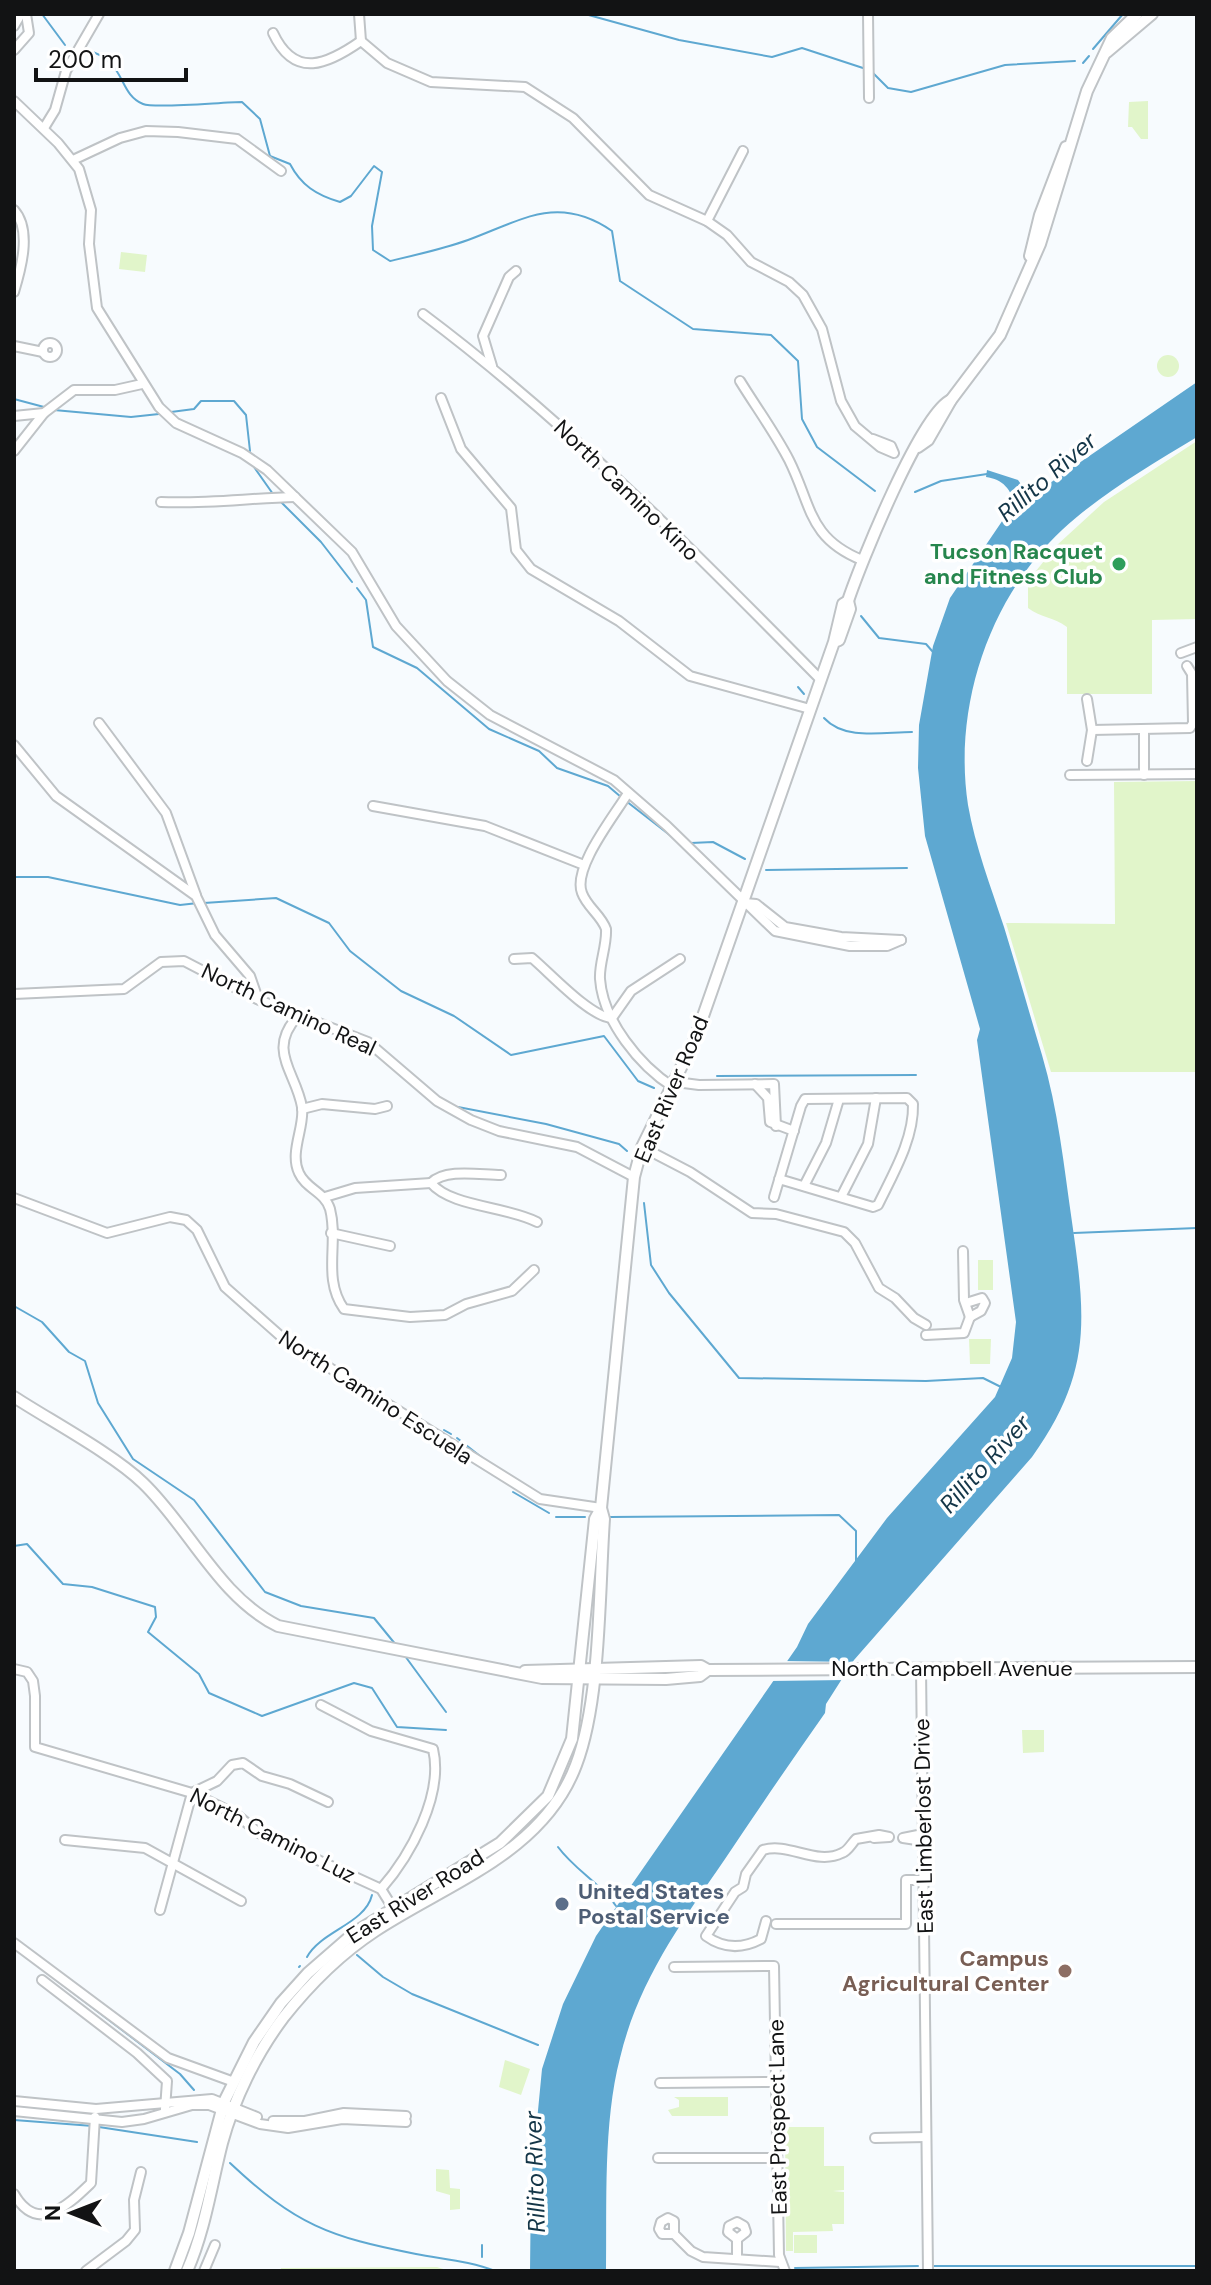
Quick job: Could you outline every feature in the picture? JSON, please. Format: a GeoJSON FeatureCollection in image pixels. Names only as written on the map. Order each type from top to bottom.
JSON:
{"type":"FeatureCollection","features":[{"type":"Feature","properties":{"kind":"main road","name":"East River Road"},"geometry":{"type":"LineString","coordinates":[[187,2271],[234,2082],[262,2029],[308,1973],[354,1933],[507,1852],[549,1812],[577,1763],[586,1729],[592,1674],[604,1519],[601,1508],[634,1177],[642,1147],[695,1039],[820,679],[850,609],[848,601],[862,560],[908,462],[918,447],[928,440],[951,400],[1000,335],[1030,262],[1032,240],[1086,92],[1112,38],[1137,14]]}},
{"type":"Feature","properties":{"kind":"main road","name":"East River Road"},"geometry":{"type":"LineString","coordinates":[[1107,52],[1152,14]]}},
{"type":"Feature","properties":{"kind":"main road","name":"North Campbell Avenue"},"geometry":{"type":"LineString","coordinates":[[14,1397],[140,1480],[257,1615],[278,1626],[515,1672],[700,1676],[708,1670],[1197,1667]]}},
{"type":"Feature","properties":{"kind":"main road","name":"East River Road"},"geometry":{"type":"LineString","coordinates":[[175,2271],[228,2108],[266,2043],[297,2002],[355,1945],[396,1912],[500,1843],[541,1805],[558,1779],[569,1751],[595,1519],[601,1508]]}},
{"type":"Feature","properties":{"kind":"street"},"geometry":{"type":"LineString","coordinates":[[14,26],[24,14]]}},
{"type":"Feature","properties":{"kind":"street"},"geometry":{"type":"LineString","coordinates":[[14,50],[29,33],[24,14]]}},
{"type":"Feature","properties":{"kind":"street"},"geometry":{"type":"LineString","coordinates":[[41,126],[56,103],[66,71],[99,14]]}},
{"type":"Feature","properties":{"kind":"street"},"geometry":{"type":"LineString","coordinates":[[359,14],[361,41],[387,63],[431,82],[525,87],[573,118],[649,195],[707,221],[727,235],[751,262],[789,282],[803,295],[822,329],[841,401],[855,426],[873,439],[891,446],[894,453],[908,462]]}},
{"type":"Feature","properties":{"kind":"street"},"geometry":{"type":"LineString","coordinates":[[868,14],[869,98]]}},
{"type":"Feature","properties":{"kind":"street"},"geometry":{"type":"LineString","coordinates":[[273,33],[284,52],[308,64],[339,57],[361,41]]}},
{"type":"Feature","properties":{"kind":"street"},"geometry":{"type":"LineString","coordinates":[[14,101],[73,160],[89,196],[89,244],[97,308],[142,384],[176,423],[255,460],[352,552],[396,626],[447,681],[490,715],[591,765],[628,793],[667,826],[744,903],[775,931],[850,946],[887,946],[901,940],[897,937],[841,937],[785,927],[756,904],[744,903]]}},
{"type":"Feature","properties":{"kind":"street"},"geometry":{"type":"LineString","coordinates":[[73,160],[120,138],[146,131],[178,132],[237,139],[281,171]]}},
{"type":"Feature","properties":{"kind":"street"},"geometry":{"type":"LineString","coordinates":[[707,221],[743,151]]}},
{"type":"Feature","properties":{"kind":"street"},"geometry":{"type":"LineString","coordinates":[[14,210],[18,214],[22,236],[23,264],[14,292]]}},
{"type":"Feature","properties":{"kind":"street"},"geometry":{"type":"LineString","coordinates":[[493,366],[483,336],[509,277],[516,271]]}},
{"type":"Feature","properties":{"kind":"street","name":"North Camino Kino"},"geometry":{"type":"LineString","coordinates":[[423,314],[493,366],[593,454],[820,679]]}},
{"type":"Feature","properties":{"kind":"street"},"geometry":{"type":"LineString","coordinates":[[14,346],[43,352]]}},
{"type":"Feature","properties":{"kind":"street"},"geometry":{"type":"LineString","coordinates":[[740,381],[789,459],[814,523],[840,551],[862,560]]}},
{"type":"Feature","properties":{"kind":"street"},"geometry":{"type":"LineString","coordinates":[[14,451],[44,413],[74,390],[115,390],[142,384]]}},
{"type":"Feature","properties":{"kind":"street"},"geometry":{"type":"LineString","coordinates":[[441,398],[461,449],[511,508],[516,550],[531,569],[619,621],[690,676],[810,709]]}},
{"type":"Feature","properties":{"kind":"street"},"geometry":{"type":"LineString","coordinates":[[14,416],[44,413]]}},
{"type":"Feature","properties":{"kind":"street"},"geometry":{"type":"LineString","coordinates":[[161,502],[195,504],[232,498],[295,497]]}},
{"type":"Feature","properties":{"kind":"street"},"geometry":{"type":"LineString","coordinates":[[1181,653],[1197,647]]}},
{"type":"Feature","properties":{"kind":"street"},"geometry":{"type":"LineString","coordinates":[[1092,730],[1189,729],[1192,674],[1187,666]]}},
{"type":"Feature","properties":{"kind":"street"},"geometry":{"type":"LineString","coordinates":[[1087,699],[1092,730],[1087,761]]}},
{"type":"Feature","properties":{"kind":"street"},"geometry":{"type":"LineString","coordinates":[[99,723],[166,813],[196,896],[215,935],[250,976],[259,1000]]}},
{"type":"Feature","properties":{"kind":"street"},"geometry":{"type":"LineString","coordinates":[[1144,731],[1144,775]]}},
{"type":"Feature","properties":{"kind":"street"},"geometry":{"type":"LineString","coordinates":[[14,745],[56,796],[196,896]]}},
{"type":"Feature","properties":{"kind":"street"},"geometry":{"type":"LineString","coordinates":[[1070,775],[1197,774]]}},
{"type":"Feature","properties":{"kind":"street"},"geometry":{"type":"LineString","coordinates":[[628,793],[584,865],[581,891],[606,929],[600,979],[612,1018],[644,1066],[674,1084],[774,1084],[776,1126],[794,1131]]}},
{"type":"Feature","properties":{"kind":"street"},"geometry":{"type":"LineString","coordinates":[[373,806],[485,826],[584,865]]}},
{"type":"Feature","properties":{"kind":"street"},"geometry":{"type":"LineString","coordinates":[[514,959],[532,958],[581,1002],[605,1018],[612,1018]]}},
{"type":"Feature","properties":{"kind":"street"},"geometry":{"type":"LineString","coordinates":[[612,1018],[618,1004],[631,991],[680,959]]}},
{"type":"Feature","properties":{"kind":"street","name":"North Camino Real"},"geometry":{"type":"LineString","coordinates":[[14,994],[124,989],[161,962],[184,961],[259,1000],[380,1048],[437,1101],[471,1120],[499,1131],[577,1147],[634,1177]]}},
{"type":"Feature","properties":{"kind":"street"},"geometry":{"type":"LineString","coordinates":[[298,1016],[286,1035],[284,1058],[302,1109],[297,1165],[306,1183],[325,1197],[331,1233],[332,1292],[344,1309],[410,1317],[445,1315],[466,1304],[501,1296],[522,1285],[534,1270]]}},
{"type":"Feature","properties":{"kind":"street"},"geometry":{"type":"LineString","coordinates":[[841,1197],[868,1144],[876,1098]]}},
{"type":"Feature","properties":{"kind":"street"},"geometry":{"type":"LineString","coordinates":[[774,1197],[779,1179],[794,1131],[805,1099],[907,1098],[913,1104],[913,1117],[902,1157],[878,1205],[779,1179]]}},
{"type":"Feature","properties":{"kind":"street"},"geometry":{"type":"LineString","coordinates":[[804,1186],[826,1143],[839,1099]]}},
{"type":"Feature","properties":{"kind":"street"},"geometry":{"type":"LineString","coordinates":[[302,1109],[322,1104],[375,1109],[387,1106]]}},
{"type":"Feature","properties":{"kind":"street"},"geometry":{"type":"LineString","coordinates":[[642,1147],[752,1208],[787,1212],[853,1232],[880,1282],[899,1296],[926,1325],[879,1288],[855,1243],[844,1232],[776,1214],[752,1213],[738,1202]]}},
{"type":"Feature","properties":{"kind":"street"},"geometry":{"type":"LineString","coordinates":[[325,1197],[355,1188],[431,1183],[436,1178],[449,1175],[501,1175]]}},
{"type":"Feature","properties":{"kind":"street"},"geometry":{"type":"LineString","coordinates":[[431,1183],[440,1194],[516,1211],[537,1222]]}},
{"type":"Feature","properties":{"kind":"street","name":"North Camino Escuela"},"geometry":{"type":"LineString","coordinates":[[14,1198],[107,1233],[170,1217],[186,1220],[197,1230],[225,1287],[285,1340],[540,1499],[601,1508]]}},
{"type":"Feature","properties":{"kind":"street"},"geometry":{"type":"LineString","coordinates":[[331,1233],[390,1246]]}},
{"type":"Feature","properties":{"kind":"street"},"geometry":{"type":"LineString","coordinates":[[926,1335],[964,1333],[970,1317],[966,1303],[963,1251]]}},
{"type":"Feature","properties":{"kind":"street"},"geometry":{"type":"LineString","coordinates":[[966,1303],[982,1298],[985,1303],[981,1311],[970,1317]]}},
{"type":"Feature","properties":{"kind":"street","name":"East Limberlost Drive"},"geometry":{"type":"LineString","coordinates":[[921,1668],[928,2271]]}},
{"type":"Feature","properties":{"kind":"street","name":"North Camino Luz"},"geometry":{"type":"LineString","coordinates":[[14,1669],[27,1672],[33,1681],[35,1747],[192,1793],[227,1809],[259,1833],[381,1889],[396,1912]]}},
{"type":"Feature","properties":{"kind":"street"},"geometry":{"type":"LineString","coordinates":[[321,1705],[371,1731],[433,1749],[435,1757],[428,1803],[418,1835],[398,1870],[381,1889]]}},
{"type":"Feature","properties":{"kind":"street"},"geometry":{"type":"LineString","coordinates":[[160,1910],[192,1793],[217,1781],[238,1762],[328,1802]]}},
{"type":"Feature","properties":{"kind":"street"},"geometry":{"type":"LineString","coordinates":[[923,1837],[856,1839],[846,1852],[836,1855],[804,1856],[777,1848],[762,1851],[746,1874],[743,1887],[735,1892],[706,1936],[716,1943],[748,1946],[761,1939],[766,1926],[906,1924],[906,1880],[923,1880]]}},
{"type":"Feature","properties":{"kind":"street"},"geometry":{"type":"LineString","coordinates":[[65,1840],[145,1848],[241,1901]]}},
{"type":"Feature","properties":{"kind":"street"},"geometry":{"type":"LineString","coordinates":[[906,1892],[923,1892]]}},
{"type":"Feature","properties":{"kind":"street"},"geometry":{"type":"LineString","coordinates":[[14,1943],[168,2058],[234,2082]]}},
{"type":"Feature","properties":{"kind":"street","name":"East Prospect Lane"},"geometry":{"type":"LineString","coordinates":[[674,1967],[774,1966],[782,2267]]}},
{"type":"Feature","properties":{"kind":"street"},"geometry":{"type":"LineString","coordinates":[[42,1980],[167,2081],[165,2108]]}},
{"type":"Feature","properties":{"kind":"street"},"geometry":{"type":"LineString","coordinates":[[660,2083],[776,2082]]}},
{"type":"Feature","properties":{"kind":"street"},"geometry":{"type":"LineString","coordinates":[[14,2101],[96,2109],[192,2105],[228,2108],[281,2122],[344,2113],[406,2119]]}},
{"type":"Feature","properties":{"kind":"street"},"geometry":{"type":"LineString","coordinates":[[14,2111],[122,2122],[165,2108]]}},
{"type":"Feature","properties":{"kind":"street"},"geometry":{"type":"LineString","coordinates":[[14,2194],[20,2205],[38,2214],[61,2211],[91,2183],[96,2109]]}},
{"type":"Feature","properties":{"kind":"street"},"geometry":{"type":"LineString","coordinates":[[875,2138],[926,2137]]}},
{"type":"Feature","properties":{"kind":"street"},"geometry":{"type":"LineString","coordinates":[[658,2158],[777,2158]]}},
{"type":"Feature","properties":{"kind":"street"},"geometry":{"type":"LineString","coordinates":[[86,2271],[126,2241],[135,2230],[134,2200],[141,2172]]}},
{"type":"Feature","properties":{"kind":"street"},"geometry":{"type":"LineString","coordinates":[[674,2234],[691,2251],[703,2257],[737,2257],[782,2267]]}},
{"type":"Feature","properties":{"kind":"street"},"geometry":{"type":"LineString","coordinates":[[737,2239],[737,2257]]}},
{"type":"Feature","properties":{"kind":"street"},"geometry":{"type":"LineString","coordinates":[[204,2271],[215,2245]]}},
{"type":"Feature","properties":{"kind":"green space"},"geometry":{"type":"Polygon","coordinates":[[[1148,101],[1148,139],[1141,139],[1132,127],[1128,127],[1129,102],[1148,101]]]}},
{"type":"Feature","properties":{"kind":"green space"},"geometry":{"type":"Polygon","coordinates":[[[121,252],[147,255],[145,272],[119,269],[121,252]]]}},
{"type":"Feature","properties":{"kind":"green space"},"geometry":{"type":"Polygon","coordinates":[[[1164,355],[1172,355],[1179,366],[1172,377],[1164,377],[1157,370],[1157,362],[1164,355]]]}},
{"type":"Feature","properties":{"kind":"green space","name":"Tucson Racquet and Fitness Club"},"geometry":{"type":"Polygon","coordinates":[[[1197,441],[1197,619],[1152,620],[1152,694],[1067,694],[1067,627],[1028,608],[1028,581],[1056,546],[1104,502],[1197,441]]]}},
{"type":"Feature","properties":{"kind":"green space"},"geometry":{"type":"Polygon","coordinates":[[[1197,781],[1197,1072],[1051,1072],[1006,923],[1115,924],[1114,782],[1197,781]]]}},
{"type":"Feature","properties":{"kind":"green space"},"geometry":{"type":"Polygon","coordinates":[[[978,1260],[993,1260],[993,1290],[978,1290],[978,1260]]]}},
{"type":"Feature","properties":{"kind":"green space"},"geometry":{"type":"Polygon","coordinates":[[[969,1339],[991,1339],[990,1364],[970,1364],[969,1339]]]}},
{"type":"Feature","properties":{"kind":"green space"},"geometry":{"type":"Polygon","coordinates":[[[1022,1730],[1044,1730],[1044,1752],[1023,1753],[1022,1730]]]}},
{"type":"Feature","properties":{"kind":"green space"},"geometry":{"type":"Polygon","coordinates":[[[505,2060],[530,2069],[521,2095],[499,2087],[505,2060]]]}},
{"type":"Feature","properties":{"kind":"green space"},"geometry":{"type":"Polygon","coordinates":[[[674,2097],[728,2097],[728,2116],[672,2116],[668,2110],[679,2107],[679,2100],[674,2097]]]}},
{"type":"Feature","properties":{"kind":"green space"},"geometry":{"type":"Polygon","coordinates":[[[785,2127],[824,2127],[824,2166],[844,2166],[844,2190],[833,2191],[844,2192],[844,2224],[832,2224],[833,2231],[793,2232],[793,2251],[786,2251],[785,2127]]]}},
{"type":"Feature","properties":{"kind":"green space"},"geometry":{"type":"Polygon","coordinates":[[[436,2169],[449,2170],[450,2188],[460,2189],[460,2209],[450,2210],[450,2195],[436,2191],[436,2169]]]}},
{"type":"Feature","properties":{"kind":"green space"},"geometry":{"type":"Polygon","coordinates":[[[794,2235],[817,2235],[817,2253],[794,2253],[794,2235]]]}},
{"type":"Feature","properties":{"kind":"green space"},"geometry":{"type":"Polygon","coordinates":[[[437,2267],[450,2271],[280,2271],[281,2268],[437,2267]]]}},
{"type":"Feature","properties":{"kind":"water","name":"Rillito River"},"geometry":{"type":"Polygon","coordinates":[[[1197,382],[1197,437],[1127,480],[1077,517],[1036,557],[1014,588],[982,656],[966,730],[965,768],[971,820],[1048,1075],[1063,1159],[1077,1257],[1081,1317],[1075,1371],[1066,1398],[1032,1457],[854,1660],[826,1704],[825,1713],[663,1954],[628,2030],[615,2083],[607,2164],[606,2271],[530,2271],[531,2183],[542,2069],[563,2004],[596,1936],[797,1647],[808,1624],[887,1518],[995,1397],[1012,1358],[1016,1322],[977,1040],[980,1029],[925,836],[918,768],[919,725],[933,646],[950,598],[1013,505],[1009,490],[997,480],[986,477],[987,470],[1018,480],[1028,494],[1050,483],[1197,382]]]}},
{"type":"Feature","properties":{"kind":"pier"},"geometry":{"type":"Polygon","coordinates":[[[783,1661],[858,1662],[846,1680],[769,1681],[783,1661]]]}},
{"type":"Feature","properties":{"kind":"waterway"},"geometry":{"type":"LineString","coordinates":[[42,14],[65,45]]}},
{"type":"Feature","properties":{"kind":"waterway"},"geometry":{"type":"LineString","coordinates":[[585,14],[679,40],[772,57],[802,48],[866,69]]}},
{"type":"Feature","properties":{"kind":"waterway"},"geometry":{"type":"LineString","coordinates":[[1093,49],[1123,14]]}},
{"type":"Feature","properties":{"kind":"waterway"},"geometry":{"type":"LineString","coordinates":[[87,50],[109,62],[129,92],[143,104],[175,106],[242,102],[260,119],[270,156],[290,164],[304,183],[331,199],[340,202],[351,196],[374,166],[382,172],[372,226],[373,250],[390,261],[459,243],[540,214],[557,212],[593,220],[612,231],[620,281],[693,329],[771,335],[798,361],[802,419],[817,447],[875,491]]}},
{"type":"Feature","properties":{"kind":"waterway"},"geometry":{"type":"LineString","coordinates":[[1083,63],[1089,56]]}},
{"type":"Feature","properties":{"kind":"waterway"},"geometry":{"type":"LineString","coordinates":[[872,72],[888,88],[911,92],[1005,65],[1075,61]]}},
{"type":"Feature","properties":{"kind":"waterway"},"geometry":{"type":"LineString","coordinates":[[14,399],[44,407]]}},
{"type":"Feature","properties":{"kind":"waterway"},"geometry":{"type":"LineString","coordinates":[[171,412],[194,409],[201,401],[234,401],[246,415],[250,451]]}},
{"type":"Feature","properties":{"kind":"waterway"},"geometry":{"type":"LineString","coordinates":[[54,410],[131,417],[159,414]]}},
{"type":"Feature","properties":{"kind":"waterway"},"geometry":{"type":"LineString","coordinates":[[254,467],[273,494]]}},
{"type":"Feature","properties":{"kind":"waterway"},"geometry":{"type":"LineString","coordinates":[[915,492],[941,481],[987,474]]}},
{"type":"Feature","properties":{"kind":"waterway"},"geometry":{"type":"LineString","coordinates":[[280,501],[321,542],[352,582]]}},
{"type":"Feature","properties":{"kind":"waterway"},"geometry":{"type":"LineString","coordinates":[[357,588],[366,600],[373,647],[417,668],[489,729],[539,751],[557,768],[608,786],[621,797]]}},
{"type":"Feature","properties":{"kind":"waterway"},"geometry":{"type":"LineString","coordinates":[[861,616],[879,638],[926,644],[933,652]]}},
{"type":"Feature","properties":{"kind":"waterway"},"geometry":{"type":"LineString","coordinates":[[798,687],[804,694]]}},
{"type":"Feature","properties":{"kind":"waterway"},"geometry":{"type":"LineString","coordinates":[[824,718],[854,733],[912,732]]}},
{"type":"Feature","properties":{"kind":"waterway"},"geometry":{"type":"LineString","coordinates":[[626,801],[680,843]]}},
{"type":"Feature","properties":{"kind":"waterway"},"geometry":{"type":"LineString","coordinates":[[691,843],[713,842],[745,859]]}},
{"type":"Feature","properties":{"kind":"waterway"},"geometry":{"type":"LineString","coordinates":[[766,870],[907,868]]}},
{"type":"Feature","properties":{"kind":"waterway"},"geometry":{"type":"LineString","coordinates":[[14,877],[48,877],[180,905],[198,903]]}},
{"type":"Feature","properties":{"kind":"waterway"},"geometry":{"type":"LineString","coordinates":[[204,903],[276,898],[329,923],[350,951],[401,991],[454,1016],[511,1055],[604,1036],[638,1081],[654,1088]]}},
{"type":"Feature","properties":{"kind":"waterway"},"geometry":{"type":"LineString","coordinates":[[717,1076],[916,1075]]}},
{"type":"Feature","properties":{"kind":"waterway"},"geometry":{"type":"LineString","coordinates":[[458,1107],[546,1124],[619,1144],[627,1151]]}},
{"type":"Feature","properties":{"kind":"waterway"},"geometry":{"type":"LineString","coordinates":[[644,1203],[651,1265],[669,1293],[739,1378],[926,1381],[983,1378],[1001,1387]]}},
{"type":"Feature","properties":{"kind":"waterway"},"geometry":{"type":"LineString","coordinates":[[1074,1233],[1197,1228]]}},
{"type":"Feature","properties":{"kind":"waterway"},"geometry":{"type":"LineString","coordinates":[[14,1306],[42,1322],[69,1352],[85,1361],[98,1403],[133,1459],[194,1500],[265,1592],[301,1606],[374,1618],[396,1645]]}},
{"type":"Feature","properties":{"kind":"waterway"},"geometry":{"type":"LineString","coordinates":[[444,1430],[451,1434]]}},
{"type":"Feature","properties":{"kind":"waterway"},"geometry":{"type":"LineString","coordinates":[[457,1438],[494,1467]]}},
{"type":"Feature","properties":{"kind":"waterway"},"geometry":{"type":"LineString","coordinates":[[513,1492],[549,1513]]}},
{"type":"Feature","properties":{"kind":"waterway"},"geometry":{"type":"LineString","coordinates":[[610,1517],[839,1515],[856,1531],[856,1564]]}},
{"type":"Feature","properties":{"kind":"waterway"},"geometry":{"type":"LineString","coordinates":[[556,1517],[585,1517]]}},
{"type":"Feature","properties":{"kind":"waterway"},"geometry":{"type":"LineString","coordinates":[[14,1546],[27,1544],[63,1584],[92,1587],[155,1607],[156,1617],[148,1632],[199,1674],[209,1693],[262,1716],[354,1683],[372,1688],[397,1727],[446,1730]]}},
{"type":"Feature","properties":{"kind":"waterway"},"geometry":{"type":"LineString","coordinates":[[405,1656],[446,1712]]}},
{"type":"Feature","properties":{"kind":"waterway"},"geometry":{"type":"LineString","coordinates":[[558,1847],[616,1906]]}},
{"type":"Feature","properties":{"kind":"waterway"},"geometry":{"type":"LineString","coordinates":[[307,1957],[322,1940],[361,1913],[372,1895]]}},
{"type":"Feature","properties":{"kind":"waterway"},"geometry":{"type":"LineString","coordinates":[[357,1955],[383,1977],[412,1994],[538,2045]]}},
{"type":"Feature","properties":{"kind":"waterway"},"geometry":{"type":"LineString","coordinates":[[30,1960],[180,2074],[194,2090]]}},
{"type":"Feature","properties":{"kind":"waterway"},"geometry":{"type":"LineString","coordinates":[[14,2120],[93,2126]]}},
{"type":"Feature","properties":{"kind":"waterway"},"geometry":{"type":"LineString","coordinates":[[99,2127],[197,2142]]}},
{"type":"Feature","properties":{"kind":"waterway"},"geometry":{"type":"LineString","coordinates":[[230,2163],[295,2215],[336,2234],[495,2271]]}},
{"type":"Feature","properties":{"kind":"waterway"},"geometry":{"type":"LineString","coordinates":[[482,2245],[482,2257]]}},
{"type":"Feature","properties":{"kind":"waterway"},"geometry":{"type":"LineString","coordinates":[[795,2268],[918,2266]]}},
{"type":"Feature","properties":{"kind":"waterway"},"geometry":{"type":"LineString","coordinates":[[934,2266],[1197,2266]]}},
{"type":"Feature","properties":{"kind":"place","name":"Tucson Racquet and Fitness Club"},"geometry":{"type":"Point","coordinates":[1119,564]}},
{"type":"Feature","properties":{"kind":"place","name":"United States Postal Service"},"geometry":{"type":"Point","coordinates":[562,1904]}},
{"type":"Feature","properties":{"kind":"place","name":"Campus Agricultural Center"},"geometry":{"type":"Point","coordinates":[1065,1971]}}]}
